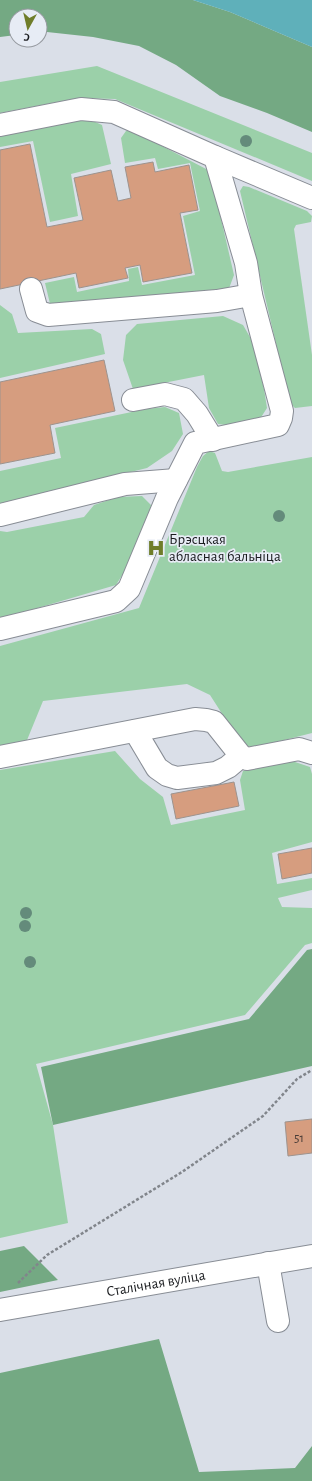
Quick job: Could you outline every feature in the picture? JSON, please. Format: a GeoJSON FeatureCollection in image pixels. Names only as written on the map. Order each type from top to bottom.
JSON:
{"type":"FeatureCollection","features":[{"type":"Feature","properties":{"kind":"street"},"geometry":{"type":"LineString","coordinates":[[0,125],[81,109],[114,112],[312,198]]}},
{"type":"Feature","properties":{"kind":"street"},"geometry":{"type":"LineString","coordinates":[[0,630],[116,601],[129,589],[167,498],[195,443],[278,425],[282,411],[251,295],[246,263],[215,157]]}},
{"type":"Feature","properties":{"kind":"street"},"geometry":{"type":"LineString","coordinates":[[31,289],[36,311],[48,315],[217,301],[251,295]]}},
{"type":"Feature","properties":{"kind":"street"},"geometry":{"type":"LineString","coordinates":[[133,400],[165,394],[184,399],[197,414],[213,440]]}},
{"type":"Feature","properties":{"kind":"street"},"geometry":{"type":"LineString","coordinates":[[0,515],[125,484],[176,480]]}},
{"type":"Feature","properties":{"kind":"street"},"geometry":{"type":"LineString","coordinates":[[0,757],[195,719],[214,722],[241,756],[247,760],[299,749],[312,753]]}},
{"type":"Feature","properties":{"kind":"street"},"geometry":{"type":"LineString","coordinates":[[135,731],[157,768],[167,775],[177,778],[216,773],[228,767],[241,756]]}},
{"type":"Feature","properties":{"kind":"street","name":"Сталічная вуліца"},"geometry":{"type":"LineString","coordinates":[[0,1310],[312,1256]]}},
{"type":"Feature","properties":{"kind":"street"},"geometry":{"type":"LineString","coordinates":[[268,1263],[278,1321]]}},
{"type":"Feature","properties":{"kind":"path"},"geometry":{"type":"LineString","coordinates":[[16,1285],[46,1255],[182,1172],[263,1116],[297,1079],[312,1070]]}},
{"type":"Feature","properties":{"kind":"green space"},"geometry":{"type":"Polygon","coordinates":[[[0,0],[193,0],[230,12],[312,47],[312,132],[267,113],[220,96],[176,65],[139,46],[93,37],[48,32],[48,8],[8,8],[8,36],[0,37],[0,0]]]}},
{"type":"Feature","properties":{"kind":"green space"},"geometry":{"type":"Polygon","coordinates":[[[97,66],[312,153],[312,181],[115,99],[78,98],[0,113],[0,82],[97,66]]]}},
{"type":"Feature","properties":{"kind":"green space"},"geometry":{"type":"Polygon","coordinates":[[[84,120],[93,121],[102,125],[111,164],[71,174],[78,216],[50,222],[33,141],[0,147],[0,136],[84,120]]]}},
{"type":"Feature","properties":{"kind":"green space"},"geometry":{"type":"Polygon","coordinates":[[[126,131],[133,131],[210,171],[234,275],[228,291],[51,308],[45,283],[74,277],[77,292],[129,281],[128,269],[138,267],[142,285],[195,275],[183,216],[200,211],[190,163],[158,169],[155,158],[125,163],[121,138],[126,131]]]}},
{"type":"Feature","properties":{"kind":"green space"},"geometry":{"type":"Polygon","coordinates":[[[243,186],[249,187],[307,211],[312,216],[311,222],[296,225],[294,229],[312,355],[312,406],[295,408],[290,403],[240,191],[243,186]]]}},
{"type":"Feature","properties":{"kind":"green space"},"geometry":{"type":"Polygon","coordinates":[[[0,305],[12,314],[18,333],[92,329],[101,334],[105,354],[0,378],[0,305]]]}},
{"type":"Feature","properties":{"kind":"green space"},"geometry":{"type":"Polygon","coordinates":[[[223,316],[243,325],[254,344],[267,408],[258,422],[235,426],[218,424],[209,408],[204,375],[133,389],[123,360],[126,335],[137,324],[223,316]]]}},
{"type":"Feature","properties":{"kind":"green space"},"geometry":{"type":"Polygon","coordinates":[[[165,407],[179,413],[183,434],[172,451],[147,468],[0,504],[0,471],[61,458],[55,428],[146,409],[165,407]]]}},
{"type":"Feature","properties":{"kind":"green space"},"geometry":{"type":"Polygon","coordinates":[[[209,451],[215,453],[222,471],[228,472],[312,457],[312,733],[253,748],[238,742],[210,695],[187,684],[43,701],[25,745],[0,751],[0,646],[139,608],[197,467],[203,456],[209,451]]]}},
{"type":"Feature","properties":{"kind":"green space"},"geometry":{"type":"Polygon","coordinates":[[[142,496],[151,505],[150,521],[131,561],[116,585],[0,619],[0,531],[7,532],[84,517],[94,505],[118,497],[142,496]]]}},
{"type":"Feature","properties":{"kind":"green space"},"geometry":{"type":"Polygon","coordinates":[[[115,751],[140,779],[163,797],[171,825],[245,810],[240,780],[243,771],[292,761],[310,767],[312,774],[312,842],[272,853],[277,884],[312,878],[312,890],[278,898],[282,907],[312,908],[312,943],[305,945],[245,1015],[36,1064],[53,1125],[68,1223],[0,1238],[0,770],[115,751]]]}},
{"type":"Feature","properties":{"kind":"green space"},"geometry":{"type":"Polygon","coordinates":[[[312,949],[312,1066],[53,1125],[41,1067],[249,1019],[307,950],[312,949]]]}},
{"type":"Feature","properties":{"kind":"green space"},"geometry":{"type":"Polygon","coordinates":[[[24,1246],[58,1280],[0,1292],[0,1251],[24,1246]]]}},
{"type":"Feature","properties":{"kind":"green space"},"geometry":{"type":"Polygon","coordinates":[[[159,1339],[199,1472],[295,1468],[312,1446],[312,1481],[0,1481],[0,1373],[159,1339]]]}},
{"type":"Feature","properties":{"kind":"water"},"geometry":{"type":"Polygon","coordinates":[[[193,0],[312,0],[312,47],[230,12],[193,0]]]}},
{"type":"Feature","properties":{"kind":"building"},"geometry":{"type":"Polygon","coordinates":[[[30,144],[47,227],[83,220],[74,178],[111,170],[118,201],[131,198],[125,167],[153,162],[155,172],[189,165],[198,210],[180,213],[192,273],[143,282],[140,265],[125,268],[128,278],[79,288],[76,273],[0,289],[0,150],[30,144]]]}},
{"type":"Feature","properties":{"kind":"building"},"geometry":{"type":"Polygon","coordinates":[[[104,360],[115,411],[50,425],[55,453],[0,464],[0,382],[104,360]]]}},
{"type":"Feature","properties":{"kind":"building"},"geometry":{"type":"Polygon","coordinates":[[[234,782],[239,806],[176,819],[171,794],[234,782]]]}},
{"type":"Feature","properties":{"kind":"building"},"geometry":{"type":"Polygon","coordinates":[[[312,848],[312,873],[282,879],[278,854],[312,848]]]}},
{"type":"Feature","properties":{"kind":"building"},"geometry":{"type":"Polygon","coordinates":[[[312,1119],[312,1153],[288,1156],[285,1122],[312,1119]]]}},
{"type":"Feature","properties":{"kind":"place","name":"Брэсцкая абласная бальніца"},"geometry":{"type":"Point","coordinates":[156,548]}}]}
